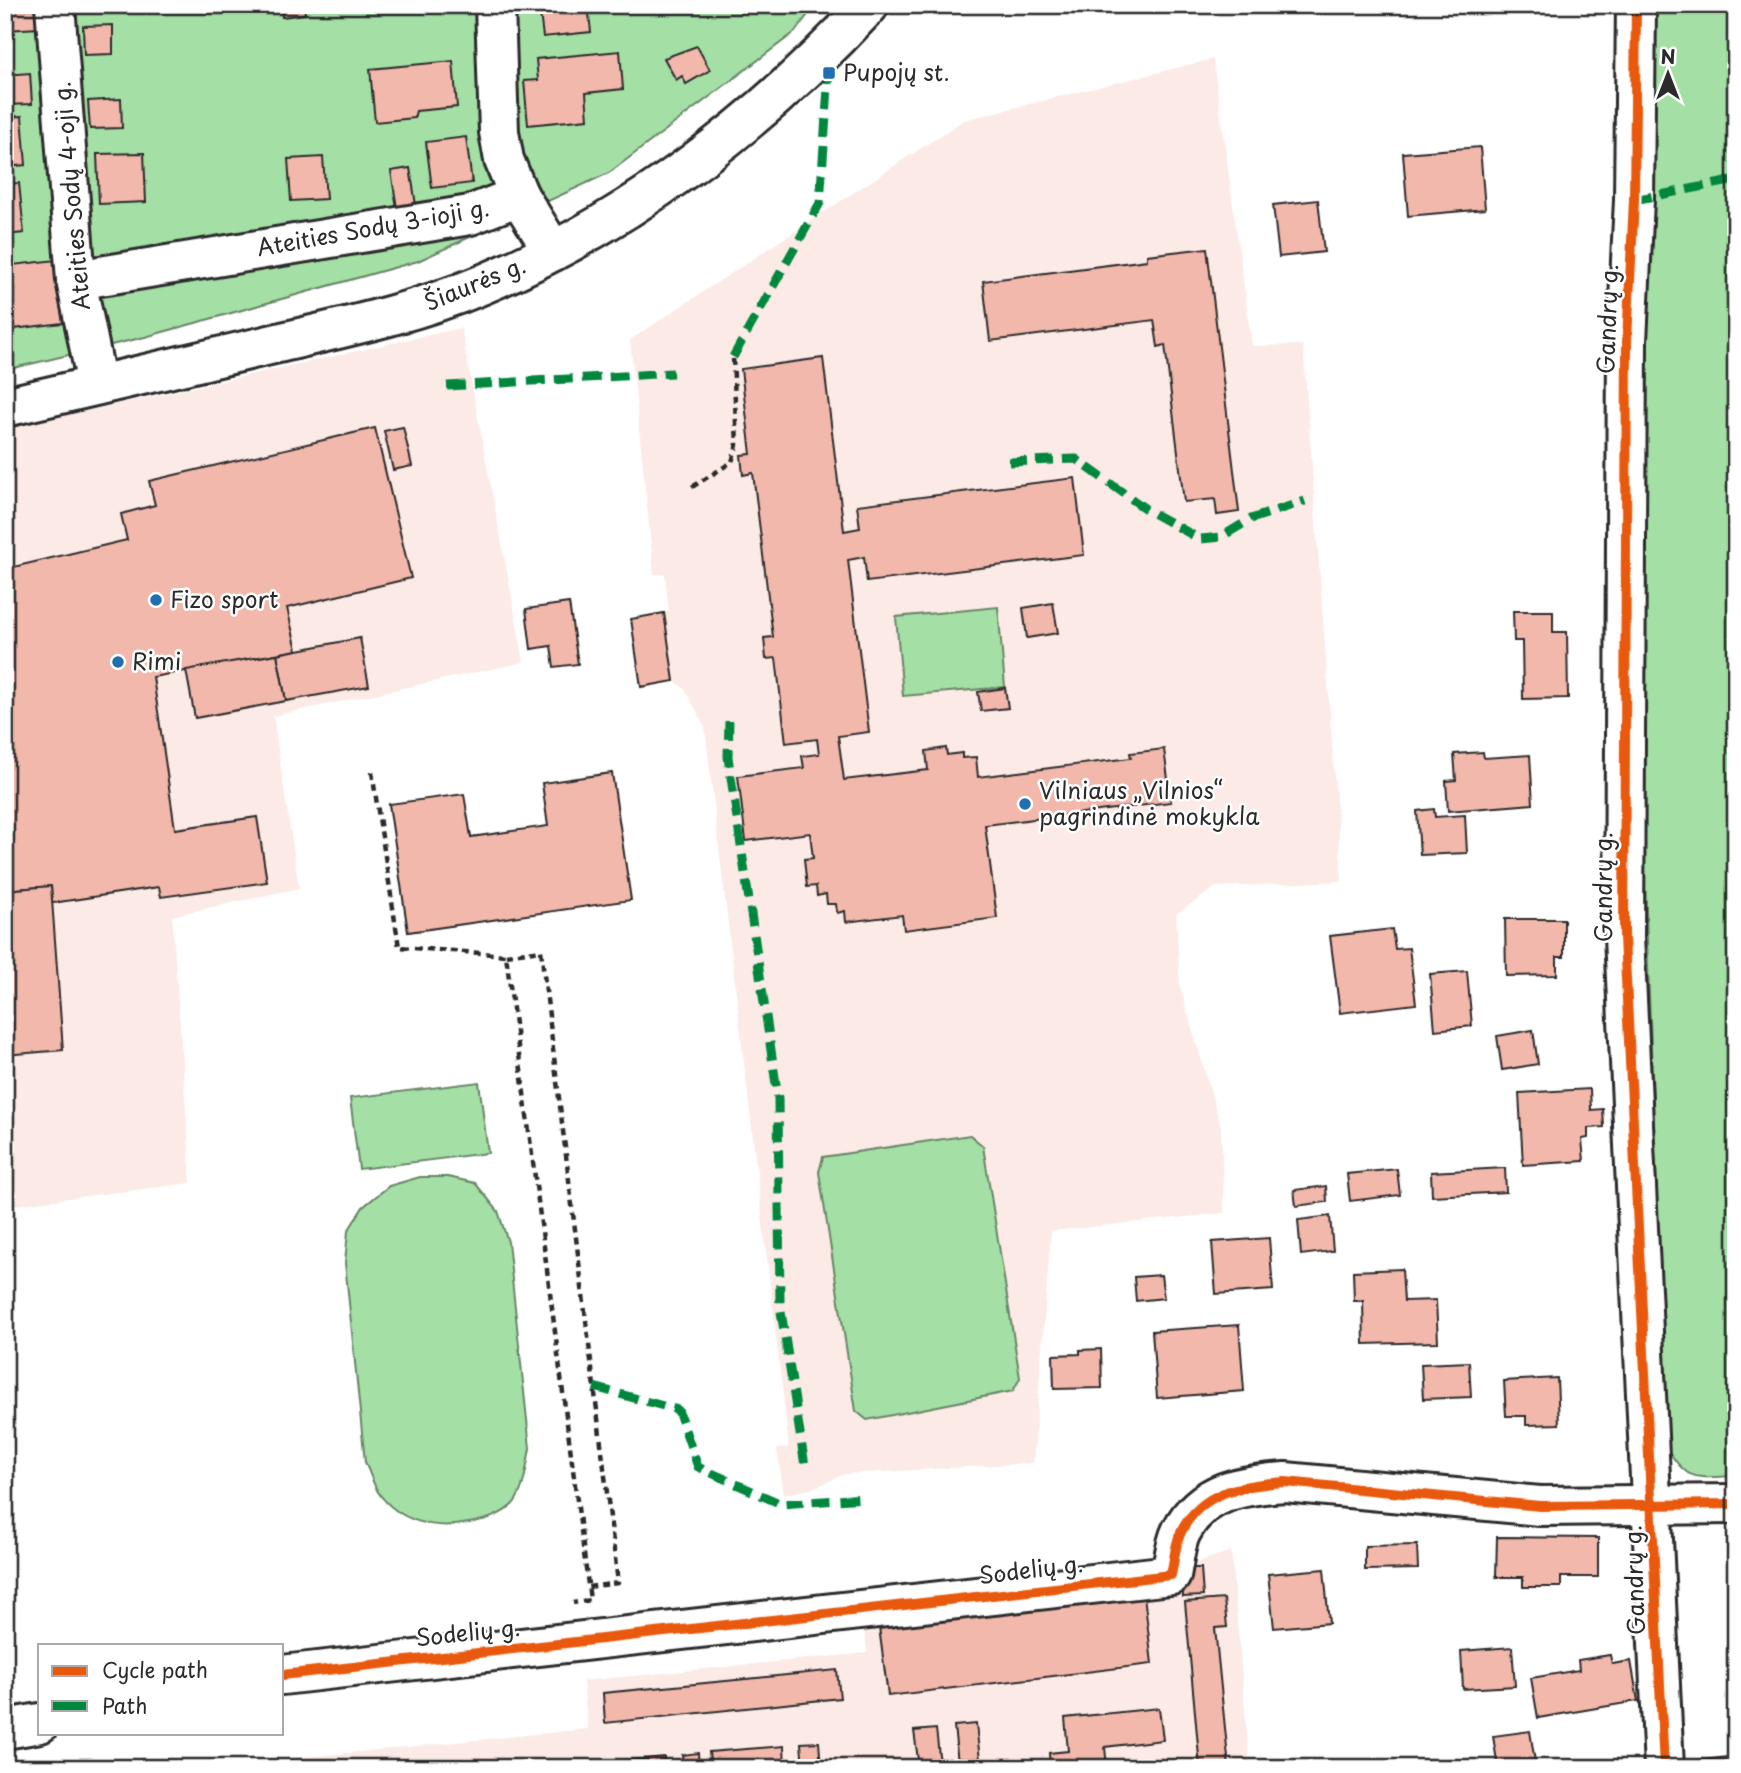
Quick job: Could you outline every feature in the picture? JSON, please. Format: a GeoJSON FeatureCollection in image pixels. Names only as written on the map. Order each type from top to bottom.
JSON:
{"type":"FeatureCollection","features":[{"type":"Feature","properties":{"kind":"street","name":"Ateities Sodų 4-oji g."},"geometry":{"type":"LineString","coordinates":[[55,5],[76,280],[97,385]]}},
{"type":"Feature","properties":{"kind":"street","name":"Ateities Sodų 3-ioji g."},"geometry":{"type":"LineString","coordinates":[[76,280],[470,215],[519,196],[504,160],[499,132],[495,5]]}},
{"type":"Feature","properties":{"kind":"street","name":"Šiaurės g."},"geometry":{"type":"LineString","coordinates":[[5,407],[341,328],[425,305],[480,285],[553,251],[622,211],[713,148],[839,38],[869,5]]}},
{"type":"Feature","properties":{"kind":"street","name":"Gandrų g."},"geometry":{"type":"LineString","coordinates":[[1636,5],[1634,200],[1627,341],[1624,937],[1664,1768]]}},
{"type":"Feature","properties":{"kind":"street"},"geometry":{"type":"LineString","coordinates":[[519,196],[553,251]]}},
{"type":"Feature","properties":{"kind":"street","name":"Sodelių g."},"geometry":{"type":"LineString","coordinates":[[284,1675],[1171,1575],[1181,1532],[1203,1502],[1229,1491],[1257,1484],[1297,1483],[1540,1506],[1736,1504]]}},
{"type":"Feature","properties":{"kind":"street"},"geometry":{"type":"LineString","coordinates":[[5,1729],[38,1723]]}},
{"type":"Feature","properties":{"kind":"path"},"geometry":{"type":"LineString","coordinates":[[692,486],[732,462],[737,445],[733,357]]}},
{"type":"Feature","properties":{"kind":"path"},"geometry":{"type":"LineString","coordinates":[[372,772],[399,947],[506,954],[541,950],[618,1583],[588,1587]]}},
{"type":"Feature","properties":{"kind":"path"},"geometry":{"type":"LineString","coordinates":[[506,954],[590,1600],[563,1604]]}},
{"type":"Feature","properties":{"kind":"shaded area","name":"Vilniaus „Vilnios“ pagrindinė mokykla"},"geometry":{"type":"Polygon","coordinates":[[[1213,59],[1252,346],[1303,345],[1342,881],[1216,887],[1176,914],[1180,987],[1221,1127],[1224,1213],[1051,1231],[1033,1463],[845,1474],[811,1489],[784,1494],[777,1449],[789,1447],[705,727],[685,689],[674,681],[641,687],[631,619],[669,611],[665,574],[654,574],[630,340],[964,120],[1213,59]]]}},
{"type":"Feature","properties":{"kind":"shaded area"},"geometry":{"type":"Polygon","coordinates":[[[461,328],[524,662],[273,716],[299,888],[172,916],[191,1183],[5,1206],[5,429],[461,328]]]}},
{"type":"Feature","properties":{"kind":"shaded area"},"geometry":{"type":"Polygon","coordinates":[[[1231,1551],[1250,1768],[197,1768],[588,1729],[583,1681],[867,1653],[863,1615],[1127,1586],[1231,1551]]]}},
{"type":"Feature","properties":{"kind":"green space"},"geometry":{"type":"Polygon","coordinates":[[[5,5],[815,5],[795,32],[609,173],[418,261],[145,337],[5,370],[5,5]]]}},
{"type":"Feature","properties":{"kind":"green space"},"geometry":{"type":"Polygon","coordinates":[[[1642,5],[1736,5],[1736,1476],[1694,1476],[1681,1467],[1666,1447],[1640,753],[1642,5]]]}},
{"type":"Feature","properties":{"kind":"green space"},"geometry":{"type":"Polygon","coordinates":[[[998,607],[1005,687],[903,696],[896,617],[998,607]]]}},
{"type":"Feature","properties":{"kind":"green space"},"geometry":{"type":"Polygon","coordinates":[[[479,1082],[488,1153],[359,1169],[350,1098],[479,1082]]]}},
{"type":"Feature","properties":{"kind":"green space"},"geometry":{"type":"Polygon","coordinates":[[[970,1135],[983,1146],[1020,1378],[1013,1391],[867,1420],[856,1411],[819,1172],[823,1157],[970,1135]]]}},
{"type":"Feature","properties":{"kind":"green space"},"geometry":{"type":"Polygon","coordinates":[[[420,1177],[448,1177],[475,1183],[498,1211],[508,1242],[530,1448],[522,1485],[513,1504],[492,1517],[456,1525],[418,1521],[396,1510],[378,1492],[365,1462],[345,1263],[348,1231],[363,1207],[389,1186],[420,1177]]]}},
{"type":"Feature","properties":{"kind":"building"},"geometry":{"type":"Polygon","coordinates":[[[5,5],[38,5],[39,28],[5,30],[5,5]]]}},
{"type":"Feature","properties":{"kind":"building"},"geometry":{"type":"Polygon","coordinates":[[[281,5],[304,5],[305,14],[282,17],[281,5]]]}},
{"type":"Feature","properties":{"kind":"building"},"geometry":{"type":"Polygon","coordinates":[[[539,5],[588,5],[591,32],[543,37],[539,5]]]}},
{"type":"Feature","properties":{"kind":"building"},"geometry":{"type":"Polygon","coordinates":[[[113,25],[113,54],[84,55],[83,26],[113,25]]]}},
{"type":"Feature","properties":{"kind":"building"},"geometry":{"type":"Polygon","coordinates":[[[697,46],[710,70],[686,84],[682,76],[676,80],[664,58],[697,46]]]}},
{"type":"Feature","properties":{"kind":"building"},"geometry":{"type":"Polygon","coordinates":[[[620,51],[623,89],[586,93],[588,119],[528,125],[524,81],[538,80],[536,59],[620,51]]]}},
{"type":"Feature","properties":{"kind":"building"},"geometry":{"type":"Polygon","coordinates":[[[453,61],[457,107],[416,111],[414,118],[375,122],[370,69],[453,61]]]}},
{"type":"Feature","properties":{"kind":"building"},"geometry":{"type":"Polygon","coordinates":[[[30,73],[32,104],[5,105],[5,75],[30,73]]]}},
{"type":"Feature","properties":{"kind":"building"},"geometry":{"type":"Polygon","coordinates":[[[121,99],[122,128],[90,129],[88,101],[121,99]]]}},
{"type":"Feature","properties":{"kind":"building"},"geometry":{"type":"Polygon","coordinates":[[[22,116],[26,165],[5,167],[5,117],[22,116]]]}},
{"type":"Feature","properties":{"kind":"building"},"geometry":{"type":"Polygon","coordinates":[[[466,137],[472,183],[432,188],[426,142],[466,137]]]}},
{"type":"Feature","properties":{"kind":"building"},"geometry":{"type":"Polygon","coordinates":[[[1480,147],[1485,209],[1408,216],[1403,153],[1480,147]]]}},
{"type":"Feature","properties":{"kind":"building"},"geometry":{"type":"Polygon","coordinates":[[[144,153],[146,202],[99,204],[97,154],[144,153]]]}},
{"type":"Feature","properties":{"kind":"building"},"geometry":{"type":"Polygon","coordinates":[[[323,157],[326,199],[291,201],[288,159],[323,157]]]}},
{"type":"Feature","properties":{"kind":"building"},"geometry":{"type":"Polygon","coordinates":[[[410,168],[416,205],[397,208],[391,171],[410,168]]]}},
{"type":"Feature","properties":{"kind":"building"},"geometry":{"type":"Polygon","coordinates":[[[19,183],[24,233],[5,235],[5,184],[19,183]]]}},
{"type":"Feature","properties":{"kind":"building"},"geometry":{"type":"Polygon","coordinates":[[[1318,200],[1324,252],[1279,257],[1273,205],[1318,200]]]}},
{"type":"Feature","properties":{"kind":"building"},"geometry":{"type":"Polygon","coordinates":[[[1207,248],[1239,512],[1217,515],[1215,499],[1184,502],[1165,345],[1158,347],[1154,320],[990,341],[983,281],[1147,260],[1147,255],[1207,248]]]}},
{"type":"Feature","properties":{"kind":"building"},"geometry":{"type":"Polygon","coordinates":[[[11,251],[13,265],[56,260],[63,323],[5,330],[5,252],[11,251]]]}},
{"type":"Feature","properties":{"kind":"building"},"geometry":{"type":"Polygon","coordinates":[[[823,358],[844,531],[860,528],[857,505],[1075,478],[1084,555],[867,582],[864,557],[848,560],[869,732],[838,736],[844,780],[928,770],[926,751],[946,748],[947,755],[962,753],[962,758],[976,757],[978,777],[1131,758],[1130,753],[1164,749],[1171,802],[985,825],[997,918],[904,930],[902,915],[846,922],[845,911],[837,913],[836,904],[827,904],[826,894],[817,896],[816,886],[807,887],[804,859],[813,858],[810,833],[746,841],[738,776],[804,768],[802,756],[819,754],[817,739],[786,743],[776,658],[766,659],[764,638],[773,637],[753,473],[743,475],[741,455],[751,454],[741,369],[823,358]]]}},
{"type":"Feature","properties":{"kind":"building"},"geometry":{"type":"Polygon","coordinates":[[[403,427],[412,466],[393,470],[384,431],[403,427]]]}},
{"type":"Feature","properties":{"kind":"building","name":"Rimi"},"geometry":{"type":"Polygon","coordinates":[[[375,428],[411,578],[287,608],[297,650],[153,677],[175,829],[257,817],[267,882],[161,897],[159,887],[52,903],[51,886],[5,890],[5,569],[127,540],[121,514],[155,505],[149,481],[375,428]]]}},
{"type":"Feature","properties":{"kind":"building"},"geometry":{"type":"Polygon","coordinates":[[[569,603],[578,664],[554,667],[551,646],[531,649],[526,609],[569,603]]]}},
{"type":"Feature","properties":{"kind":"building"},"geometry":{"type":"Polygon","coordinates":[[[1053,603],[1058,633],[1027,638],[1023,608],[1053,603]]]}},
{"type":"Feature","properties":{"kind":"building"},"geometry":{"type":"Polygon","coordinates":[[[1513,611],[1553,611],[1553,632],[1567,632],[1568,698],[1523,699],[1522,641],[1514,641],[1513,611]]]}},
{"type":"Feature","properties":{"kind":"building"},"geometry":{"type":"Polygon","coordinates":[[[664,613],[674,681],[641,687],[631,619],[664,613]]]}},
{"type":"Feature","properties":{"kind":"building"},"geometry":{"type":"Polygon","coordinates":[[[360,638],[369,686],[286,701],[277,654],[360,638]]]}},
{"type":"Feature","properties":{"kind":"building"},"geometry":{"type":"Polygon","coordinates":[[[277,654],[286,701],[195,718],[186,670],[277,654]]]}},
{"type":"Feature","properties":{"kind":"building"},"geometry":{"type":"Polygon","coordinates":[[[1005,688],[1008,708],[981,711],[978,692],[1005,688]]]}},
{"type":"Feature","properties":{"kind":"building"},"geometry":{"type":"Polygon","coordinates":[[[1483,752],[1484,758],[1530,755],[1533,804],[1448,811],[1446,781],[1456,780],[1454,754],[1483,752]]]}},
{"type":"Feature","properties":{"kind":"building"},"geometry":{"type":"Polygon","coordinates":[[[612,773],[631,900],[408,932],[389,804],[464,794],[471,837],[548,826],[542,783],[612,773]]]}},
{"type":"Feature","properties":{"kind":"building"},"geometry":{"type":"Polygon","coordinates":[[[1434,809],[1435,817],[1465,815],[1467,853],[1420,855],[1417,811],[1434,809]]]}},
{"type":"Feature","properties":{"kind":"building"},"geometry":{"type":"Polygon","coordinates":[[[51,886],[63,1050],[5,1055],[5,890],[51,886]]]}},
{"type":"Feature","properties":{"kind":"building"},"geometry":{"type":"Polygon","coordinates":[[[1505,919],[1564,919],[1564,957],[1557,957],[1557,975],[1506,976],[1505,919]]]}},
{"type":"Feature","properties":{"kind":"building"},"geometry":{"type":"Polygon","coordinates":[[[1392,929],[1395,949],[1409,948],[1416,1004],[1340,1013],[1330,936],[1392,929]]]}},
{"type":"Feature","properties":{"kind":"building"},"geometry":{"type":"Polygon","coordinates":[[[1467,971],[1472,1026],[1435,1030],[1430,974],[1467,971]]]}},
{"type":"Feature","properties":{"kind":"building"},"geometry":{"type":"Polygon","coordinates":[[[1533,1030],[1538,1064],[1502,1070],[1497,1036],[1533,1030]]]}},
{"type":"Feature","properties":{"kind":"building"},"geometry":{"type":"Polygon","coordinates":[[[1590,1089],[1591,1110],[1603,1109],[1604,1127],[1588,1128],[1588,1138],[1582,1139],[1584,1161],[1523,1165],[1519,1093],[1590,1089]]]}},
{"type":"Feature","properties":{"kind":"building"},"geometry":{"type":"Polygon","coordinates":[[[1505,1168],[1506,1192],[1432,1196],[1431,1172],[1505,1168]]]}},
{"type":"Feature","properties":{"kind":"building"},"geometry":{"type":"Polygon","coordinates":[[[1397,1169],[1400,1195],[1350,1201],[1347,1174],[1397,1169]]]}},
{"type":"Feature","properties":{"kind":"building"},"geometry":{"type":"Polygon","coordinates":[[[1326,1186],[1327,1202],[1296,1206],[1294,1190],[1326,1186]]]}},
{"type":"Feature","properties":{"kind":"building"},"geometry":{"type":"Polygon","coordinates":[[[1330,1216],[1333,1251],[1301,1255],[1298,1220],[1330,1216]]]}},
{"type":"Feature","properties":{"kind":"building"},"geometry":{"type":"Polygon","coordinates":[[[1269,1238],[1273,1290],[1216,1294],[1212,1242],[1269,1238]]]}},
{"type":"Feature","properties":{"kind":"building"},"geometry":{"type":"Polygon","coordinates":[[[1402,1269],[1404,1301],[1436,1300],[1438,1342],[1364,1344],[1363,1301],[1354,1301],[1353,1271],[1402,1269]]]}},
{"type":"Feature","properties":{"kind":"building"},"geometry":{"type":"Polygon","coordinates":[[[1161,1275],[1164,1298],[1136,1301],[1134,1277],[1161,1275]]]}},
{"type":"Feature","properties":{"kind":"building"},"geometry":{"type":"Polygon","coordinates":[[[1239,1325],[1244,1391],[1157,1398],[1152,1331],[1239,1325]]]}},
{"type":"Feature","properties":{"kind":"building"},"geometry":{"type":"Polygon","coordinates":[[[1101,1349],[1102,1388],[1054,1389],[1053,1355],[1080,1354],[1080,1350],[1101,1349]]]}},
{"type":"Feature","properties":{"kind":"building"},"geometry":{"type":"Polygon","coordinates":[[[1469,1362],[1471,1397],[1423,1399],[1421,1364],[1469,1362]]]}},
{"type":"Feature","properties":{"kind":"building"},"geometry":{"type":"Polygon","coordinates":[[[1557,1378],[1559,1424],[1526,1425],[1526,1416],[1506,1416],[1504,1381],[1557,1378]]]}},
{"type":"Feature","properties":{"kind":"building"},"geometry":{"type":"Polygon","coordinates":[[[1497,1537],[1598,1538],[1598,1577],[1561,1577],[1561,1587],[1523,1587],[1523,1577],[1496,1577],[1497,1537]]]}},
{"type":"Feature","properties":{"kind":"building"},"geometry":{"type":"Polygon","coordinates":[[[1417,1545],[1418,1569],[1365,1570],[1365,1546],[1417,1545]]]}},
{"type":"Feature","properties":{"kind":"building"},"geometry":{"type":"Polygon","coordinates":[[[1182,1568],[1201,1568],[1203,1596],[1183,1597],[1182,1568]]]}},
{"type":"Feature","properties":{"kind":"building"},"geometry":{"type":"Polygon","coordinates":[[[1324,1569],[1329,1623],[1274,1628],[1268,1574],[1324,1569]]]}},
{"type":"Feature","properties":{"kind":"building"},"geometry":{"type":"Polygon","coordinates":[[[1144,1595],[1152,1664],[888,1696],[879,1627],[1144,1595]]]}},
{"type":"Feature","properties":{"kind":"building"},"geometry":{"type":"Polygon","coordinates":[[[1224,1599],[1227,1627],[1215,1628],[1229,1768],[1200,1768],[1185,1602],[1224,1599]]]}},
{"type":"Feature","properties":{"kind":"building"},"geometry":{"type":"Polygon","coordinates":[[[1512,1647],[1515,1686],[1463,1689],[1461,1651],[1512,1647]]]}},
{"type":"Feature","properties":{"kind":"building"},"geometry":{"type":"Polygon","coordinates":[[[1610,1655],[1612,1664],[1631,1661],[1638,1701],[1538,1718],[1531,1678],[1579,1670],[1578,1660],[1610,1655]]]}},
{"type":"Feature","properties":{"kind":"building"},"geometry":{"type":"Polygon","coordinates":[[[837,1670],[840,1698],[605,1723],[603,1693],[837,1670]]]}},
{"type":"Feature","properties":{"kind":"building"},"geometry":{"type":"Polygon","coordinates":[[[1159,1708],[1163,1740],[1105,1747],[1107,1768],[1050,1768],[1049,1753],[1068,1751],[1065,1718],[1159,1708]]]}},
{"type":"Feature","properties":{"kind":"building"},"geometry":{"type":"Polygon","coordinates":[[[976,1724],[980,1760],[958,1763],[954,1726],[976,1724]]]}},
{"type":"Feature","properties":{"kind":"building"},"geometry":{"type":"Polygon","coordinates":[[[936,1729],[940,1764],[919,1767],[914,1731],[936,1729]]]}},
{"type":"Feature","properties":{"kind":"building"},"geometry":{"type":"Polygon","coordinates":[[[1530,1731],[1536,1768],[1498,1768],[1493,1736],[1530,1731]]]}},
{"type":"Feature","properties":{"kind":"building"},"geometry":{"type":"Polygon","coordinates":[[[819,1742],[821,1768],[803,1768],[801,1743],[819,1742]]]}},
{"type":"Feature","properties":{"kind":"building"},"geometry":{"type":"Polygon","coordinates":[[[784,1746],[785,1768],[711,1768],[709,1752],[784,1746]]]}},
{"type":"Feature","properties":{"kind":"building"},"geometry":{"type":"Polygon","coordinates":[[[698,1753],[699,1768],[684,1768],[682,1755],[698,1753]]]}},
{"type":"Feature","properties":{"kind":"building"},"geometry":{"type":"Polygon","coordinates":[[[1736,1756],[1736,1768],[1698,1768],[1698,1761],[1736,1756]]]}},
{"type":"Feature","properties":{"kind":"building"},"geometry":{"type":"Polygon","coordinates":[[[664,1757],[665,1768],[591,1768],[591,1764],[664,1757]]]}},
{"type":"Feature","properties":{"kind":"marked path"},"geometry":{"type":"LineString","coordinates":[[733,357],[820,203],[829,73]]}},
{"type":"Feature","properties":{"kind":"marked path"},"geometry":{"type":"LineString","coordinates":[[1634,200],[1736,180]]}},
{"type":"Feature","properties":{"kind":"marked path"},"geometry":{"type":"LineString","coordinates":[[447,386],[673,373]]}},
{"type":"Feature","properties":{"kind":"marked path"},"geometry":{"type":"LineString","coordinates":[[1009,462],[1076,459],[1147,510],[1200,539],[1221,537],[1251,519],[1305,501]]}},
{"type":"Feature","properties":{"kind":"marked path"},"geometry":{"type":"LineString","coordinates":[[729,721],[728,757],[778,1098],[780,1305],[805,1466]]}},
{"type":"Feature","properties":{"kind":"marked path"},"geometry":{"type":"LineString","coordinates":[[594,1387],[678,1410],[698,1467],[781,1504],[864,1498]]}},
{"type":"Feature","properties":{"kind":"cycle path"},"geometry":{"type":"LineString","coordinates":[[1636,5],[1634,200],[1627,341],[1624,937],[1664,1768]]}},
{"type":"Feature","properties":{"kind":"cycle path"},"geometry":{"type":"LineString","coordinates":[[284,1675],[1171,1575],[1181,1532],[1200,1507],[1225,1492],[1269,1483],[1285,1482],[1540,1506],[1736,1504]]}},
{"type":"Feature","properties":{"kind":"place","name":"Pupojų st."},"geometry":{"type":"Point","coordinates":[829,73]}},
{"type":"Feature","properties":{"kind":"place","name":"Fizo sport"},"geometry":{"type":"Point","coordinates":[156,600]}},
{"type":"Feature","properties":{"kind":"place","name":"Rimi"},"geometry":{"type":"Point","coordinates":[118,662]}},
{"type":"Feature","properties":{"kind":"place","name":"Vilniaus „Vilnios“ pagrindinė mokykla"},"geometry":{"type":"Point","coordinates":[1025,804]}}]}
